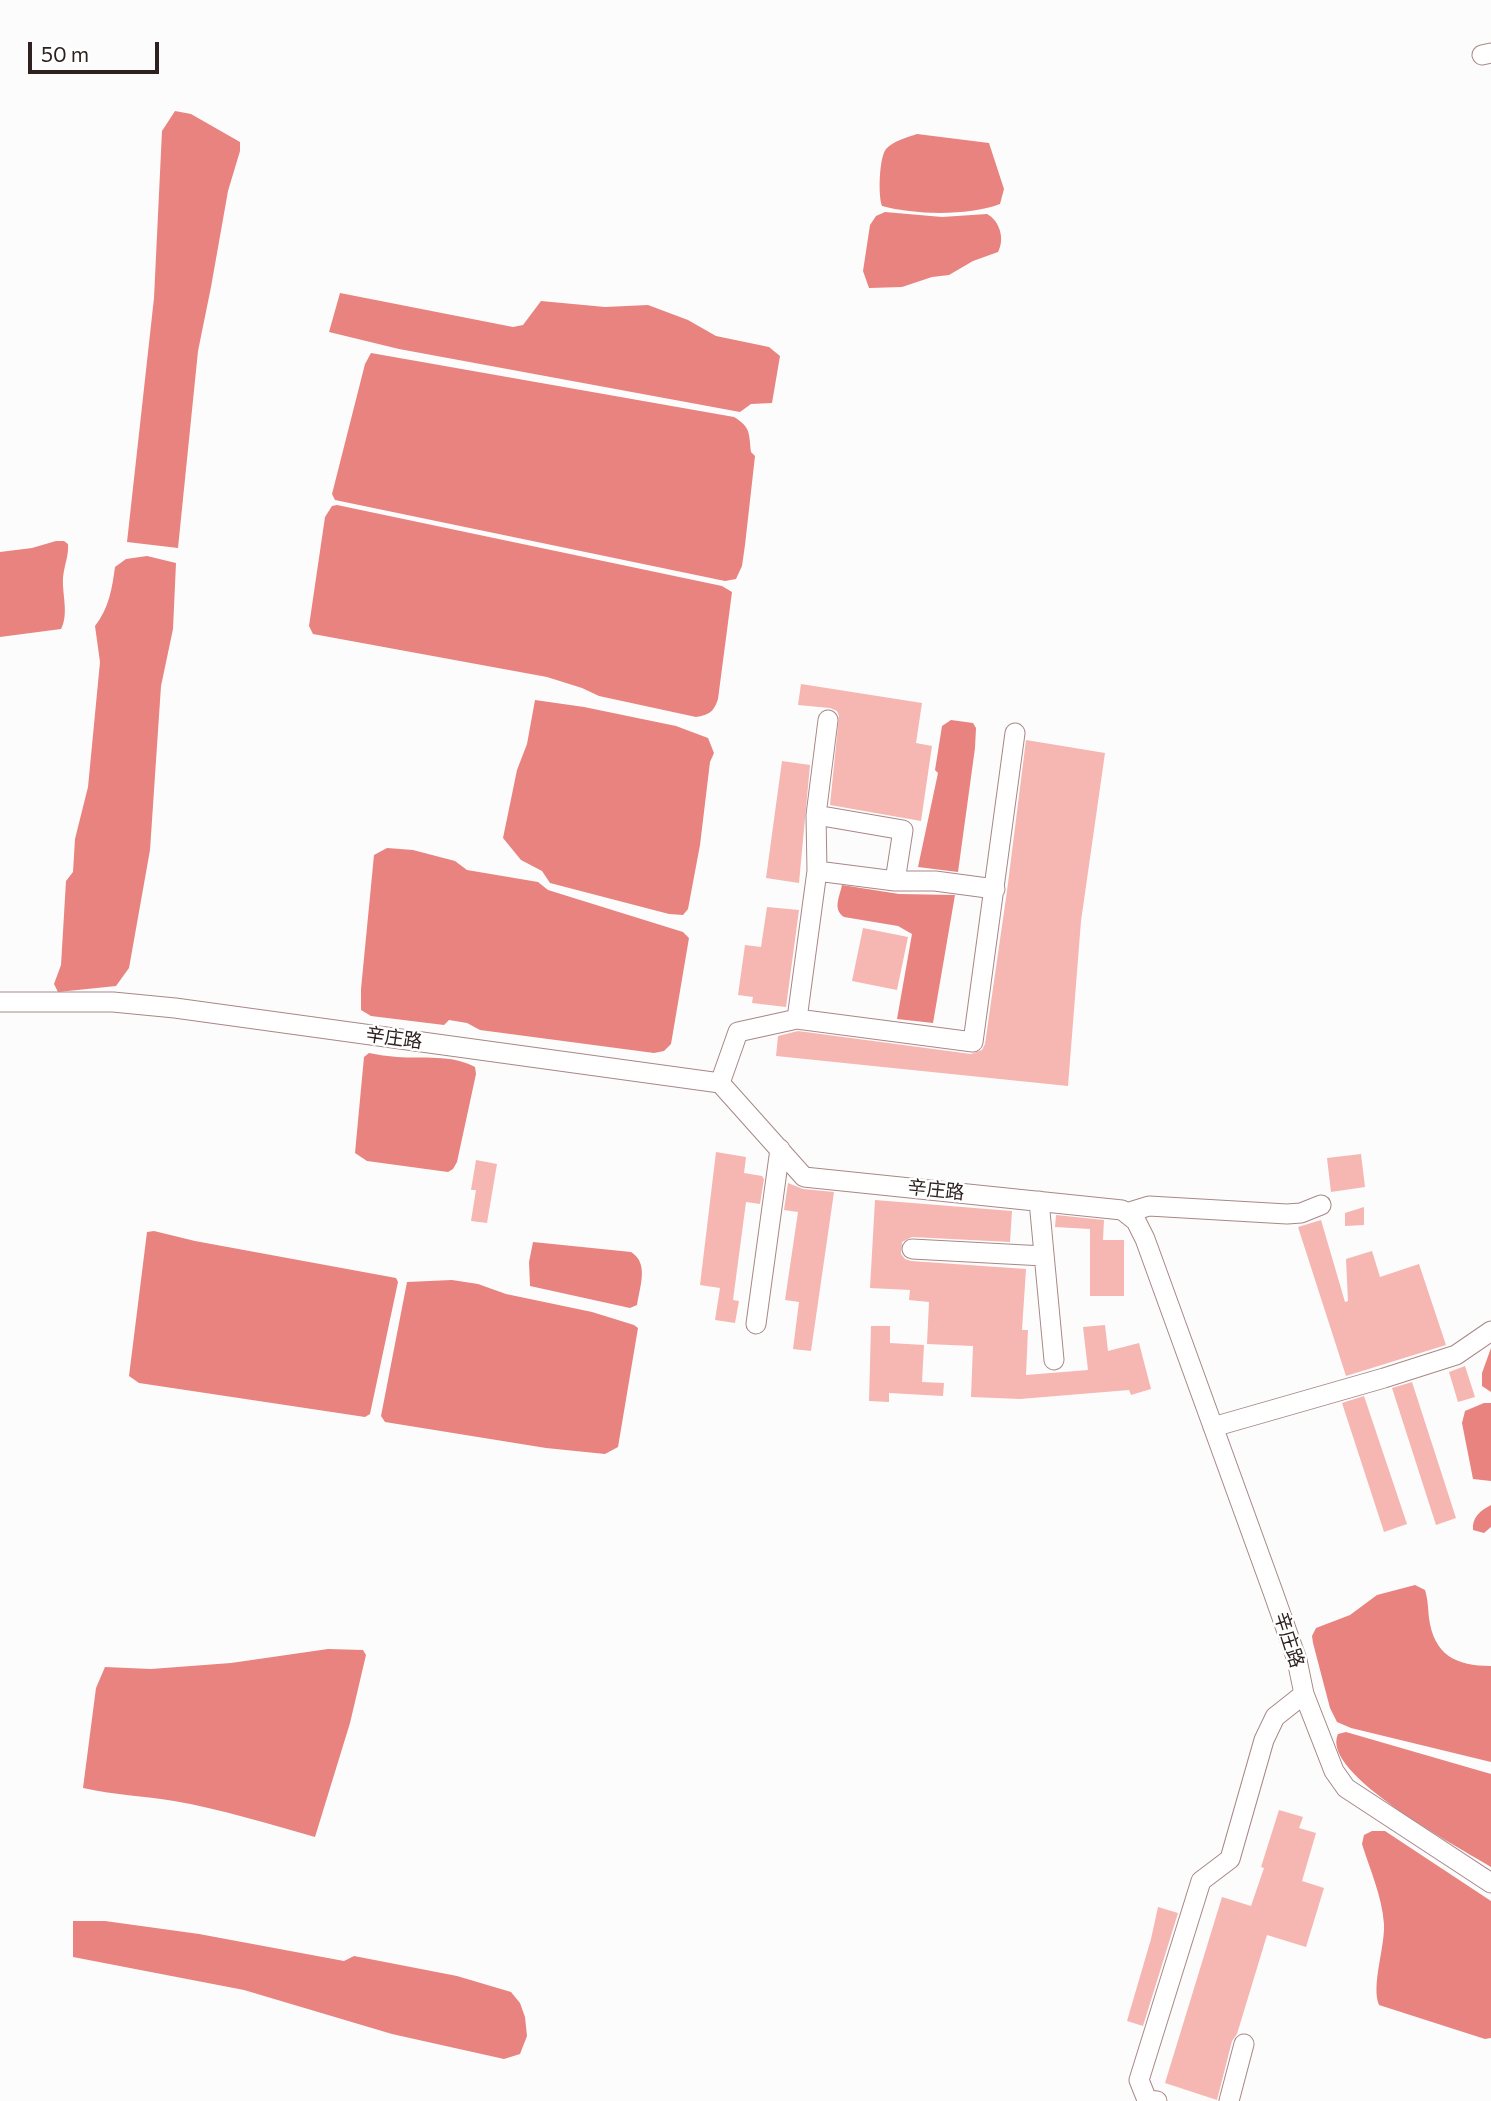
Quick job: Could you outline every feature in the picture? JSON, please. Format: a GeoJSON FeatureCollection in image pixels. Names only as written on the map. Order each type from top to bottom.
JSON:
{"type":"FeatureCollection","features":[{"type":"Feature","properties":{"kind":"street"},"geometry":{"type":"LineString","coordinates":[[797,1018],[817,871],[816,815],[828,720]]}},
{"type":"Feature","properties":{"kind":"street"},"geometry":{"type":"LineString","coordinates":[[720,1083],[738,1032],[797,1018],[973,1042],[1014,733]]}},
{"type":"Feature","properties":{"kind":"street"},"geometry":{"type":"LineString","coordinates":[[816,815],[903,830],[895,881]]}},
{"type":"Feature","properties":{"kind":"street"},"geometry":{"type":"LineString","coordinates":[[817,871],[895,881],[935,881],[995,889]]}},
{"type":"Feature","properties":{"kind":"street","name":"辛庄路"},"geometry":{"type":"LineString","coordinates":[[0,1002],[113,1002],[175,1008],[720,1083],[804,1177],[1122,1210],[1136,1221],[1145,1239],[1297,1660],[1304,1694],[1334,1771],[1346,1788],[1491,1883]]}},
{"type":"Feature","properties":{"kind":"street"},"geometry":{"type":"LineString","coordinates":[[756,1324],[780,1149]]}},
{"type":"Feature","properties":{"kind":"street"},"geometry":{"type":"LineString","coordinates":[[1039,1201],[1054,1360]]}},
{"type":"Feature","properties":{"kind":"street"},"geometry":{"type":"LineString","coordinates":[[1126,1213],[1149,1206],[1287,1214],[1301,1213],[1321,1205]]}},
{"type":"Feature","properties":{"kind":"street"},"geometry":{"type":"LineString","coordinates":[[912,1249],[1044,1256]]}},
{"type":"Feature","properties":{"kind":"street"},"geometry":{"type":"LineString","coordinates":[[1213,1427],[1456,1355],[1491,1331]]}},
{"type":"Feature","properties":{"kind":"street"},"geometry":{"type":"LineString","coordinates":[[1157,2101],[1147,2100],[1139,2080],[1201,1881],[1230,1859],[1264,1740],[1275,1717],[1304,1694]]}},
{"type":"Feature","properties":{"kind":"street"},"geometry":{"type":"LineString","coordinates":[[1229,2101],[1244,2044]]}},
{"type":"Feature","properties":{"kind":"shaded area"},"geometry":{"type":"Polygon","coordinates":[[[175,111],[191,114],[240,142],[240,151],[228,191],[198,351],[178,548],[127,542],[154,298],[162,131],[175,111]]]}},
{"type":"Feature","properties":{"kind":"shaded area"},"geometry":{"type":"Polygon","coordinates":[[[917,134],[989,143],[1004,189],[1000,204],[973,211],[941,213],[882,206],[880,177],[886,149],[917,134]]]}},
{"type":"Feature","properties":{"kind":"shaded area"},"geometry":{"type":"Polygon","coordinates":[[[885,212],[942,217],[987,214],[998,226],[1000,247],[998,252],[973,261],[949,275],[932,277],[902,287],[869,288],[863,271],[870,225],[876,216],[885,212]]]}},
{"type":"Feature","properties":{"kind":"shaded area"},"geometry":{"type":"Polygon","coordinates":[[[340,293],[513,327],[523,325],[541,301],[605,307],[648,305],[688,320],[716,336],[769,347],[780,356],[772,403],[751,404],[740,412],[399,349],[329,332],[340,293]]]}},
{"type":"Feature","properties":{"kind":"shaded area"},"geometry":{"type":"Polygon","coordinates":[[[371,353],[734,417],[746,428],[751,452],[755,456],[742,566],[736,579],[725,581],[335,500],[332,494],[365,364],[371,353]]]}},
{"type":"Feature","properties":{"kind":"shaded area"},"geometry":{"type":"Polygon","coordinates":[[[332,506],[722,586],[732,592],[715,707],[708,714],[696,717],[599,696],[547,677],[313,634],[309,626],[325,517],[332,506]]]}},
{"type":"Feature","properties":{"kind":"shaded area"},"geometry":{"type":"Polygon","coordinates":[[[56,541],[68,544],[63,578],[65,617],[61,629],[0,637],[0,552],[32,548],[56,541]]]}},
{"type":"Feature","properties":{"kind":"shaded area"},"geometry":{"type":"Polygon","coordinates":[[[147,556],[176,563],[173,629],[161,686],[150,850],[129,968],[116,986],[58,992],[54,984],[61,965],[66,881],[73,872],[75,839],[88,787],[100,662],[95,626],[107,605],[115,567],[126,559],[147,556]]]}},
{"type":"Feature","properties":{"kind":"shaded area"},"geometry":{"type":"Polygon","coordinates":[[[535,700],[676,726],[708,738],[714,753],[710,762],[700,845],[688,909],[683,915],[669,914],[550,883],[542,871],[521,860],[503,838],[517,770],[527,744],[535,700]]]}},
{"type":"Feature","properties":{"kind":"shaded area"},"geometry":{"type":"Polygon","coordinates":[[[951,720],[973,723],[976,728],[958,872],[918,867],[938,773],[935,770],[942,726],[951,720]]]}},
{"type":"Feature","properties":{"kind":"shaded area"},"geometry":{"type":"Polygon","coordinates":[[[387,848],[413,850],[455,861],[467,870],[538,882],[548,890],[683,932],[689,938],[671,1044],[664,1051],[654,1053],[480,1030],[467,1023],[449,1020],[444,1025],[371,1016],[361,1010],[374,855],[387,848]]]}},
{"type":"Feature","properties":{"kind":"shaded area"},"geometry":{"type":"Polygon","coordinates":[[[842,885],[899,894],[955,895],[933,1023],[897,1019],[912,934],[898,926],[844,917],[838,910],[842,885]]]}},
{"type":"Feature","properties":{"kind":"shaded area"},"geometry":{"type":"Polygon","coordinates":[[[369,1053],[456,1060],[475,1067],[476,1074],[457,1162],[453,1169],[448,1172],[367,1161],[355,1153],[364,1057],[369,1053]]]}},
{"type":"Feature","properties":{"kind":"shaded area"},"geometry":{"type":"Polygon","coordinates":[[[154,1231],[396,1278],[398,1282],[370,1414],[365,1417],[139,1383],[129,1376],[147,1232],[154,1231]]]}},
{"type":"Feature","properties":{"kind":"shaded area"},"geometry":{"type":"Polygon","coordinates":[[[533,1242],[631,1252],[637,1257],[642,1269],[637,1305],[630,1308],[530,1286],[529,1262],[533,1242]]]}},
{"type":"Feature","properties":{"kind":"shaded area"},"geometry":{"type":"Polygon","coordinates":[[[452,1280],[592,1312],[638,1328],[618,1447],[605,1454],[546,1448],[385,1422],[381,1416],[407,1282],[452,1280]]]}},
{"type":"Feature","properties":{"kind":"shaded area"},"geometry":{"type":"Polygon","coordinates":[[[1491,1348],[1491,1392],[1482,1386],[1482,1373],[1491,1348]]]}},
{"type":"Feature","properties":{"kind":"shaded area"},"geometry":{"type":"Polygon","coordinates":[[[1491,1403],[1491,1481],[1473,1479],[1462,1423],[1465,1411],[1491,1403]]]}},
{"type":"Feature","properties":{"kind":"shaded area"},"geometry":{"type":"Polygon","coordinates":[[[1491,1505],[1491,1527],[1484,1533],[1473,1530],[1478,1515],[1491,1505]]]}},
{"type":"Feature","properties":{"kind":"shaded area"},"geometry":{"type":"Polygon","coordinates":[[[1415,1585],[1425,1590],[1432,1631],[1442,1649],[1457,1661],[1491,1666],[1491,1762],[1351,1728],[1337,1722],[1330,1708],[1313,1643],[1312,1636],[1316,1628],[1350,1615],[1377,1595],[1415,1585]]]}},
{"type":"Feature","properties":{"kind":"shaded area"},"geometry":{"type":"Polygon","coordinates":[[[328,1649],[363,1650],[366,1655],[350,1723],[315,1837],[192,1804],[83,1788],[96,1688],[105,1667],[151,1669],[231,1663],[328,1649]]]}},
{"type":"Feature","properties":{"kind":"shaded area"},"geometry":{"type":"Polygon","coordinates":[[[1346,1732],[1491,1774],[1491,1867],[1424,1827],[1370,1789],[1350,1769],[1338,1750],[1338,1734],[1346,1732]]]}},
{"type":"Feature","properties":{"kind":"shaded area"},"geometry":{"type":"Polygon","coordinates":[[[1372,1831],[1385,1831],[1491,1901],[1491,2038],[1485,2039],[1379,2005],[1377,1977],[1384,1934],[1383,1914],[1362,1844],[1364,1835],[1372,1831]]]}},
{"type":"Feature","properties":{"kind":"shaded area"},"geometry":{"type":"Polygon","coordinates":[[[73,1921],[105,1921],[199,1934],[344,1961],[354,1956],[457,1976],[511,1992],[520,2003],[527,2036],[520,2054],[504,2059],[392,2034],[244,1990],[73,1957],[73,1921]]]}},
{"type":"Feature","properties":{"kind":"building"},"geometry":{"type":"Polygon","coordinates":[[[801,684],[922,703],[916,743],[932,746],[921,821],[830,805],[839,716],[837,711],[830,708],[798,705],[801,684]]]}},
{"type":"Feature","properties":{"kind":"building"},"geometry":{"type":"Polygon","coordinates":[[[1026,740],[1105,753],[1081,921],[1068,1086],[776,1056],[778,1036],[798,1031],[971,1054],[982,1050],[1007,891],[1026,740]]]}},
{"type":"Feature","properties":{"kind":"building"},"geometry":{"type":"Polygon","coordinates":[[[782,761],[810,765],[799,883],[766,878],[782,761]]]}},
{"type":"Feature","properties":{"kind":"building"},"geometry":{"type":"Polygon","coordinates":[[[767,907],[799,910],[786,1007],[752,1003],[753,997],[738,995],[745,945],[761,947],[767,907]]]}},
{"type":"Feature","properties":{"kind":"building"},"geometry":{"type":"Polygon","coordinates":[[[863,928],[908,937],[897,990],[852,981],[863,928]]]}},
{"type":"Feature","properties":{"kind":"building"},"geometry":{"type":"Polygon","coordinates":[[[716,1152],[746,1157],[744,1173],[762,1176],[764,1179],[760,1204],[746,1202],[733,1300],[739,1301],[735,1323],[715,1320],[720,1288],[700,1285],[716,1152]]]}},
{"type":"Feature","properties":{"kind":"building"},"geometry":{"type":"Polygon","coordinates":[[[1361,1154],[1365,1187],[1331,1192],[1327,1158],[1361,1154]]]}},
{"type":"Feature","properties":{"kind":"building"},"geometry":{"type":"Polygon","coordinates":[[[476,1160],[497,1164],[487,1223],[471,1221],[476,1190],[471,1190],[476,1160]]]}},
{"type":"Feature","properties":{"kind":"building"},"geometry":{"type":"Polygon","coordinates":[[[788,1183],[803,1189],[834,1192],[811,1351],[793,1349],[799,1302],[785,1300],[798,1212],[784,1210],[788,1183]]]}},
{"type":"Feature","properties":{"kind":"building"},"geometry":{"type":"Polygon","coordinates":[[[875,1200],[1012,1211],[1010,1242],[912,1237],[902,1242],[901,1254],[911,1261],[1026,1269],[1022,1330],[1028,1330],[1026,1375],[1088,1370],[1083,1327],[1105,1325],[1108,1351],[1139,1343],[1151,1389],[1131,1395],[1129,1390],[1020,1399],[971,1397],[973,1346],[927,1344],[929,1302],[909,1300],[910,1290],[870,1288],[875,1200]]]}},
{"type":"Feature","properties":{"kind":"building"},"geometry":{"type":"Polygon","coordinates":[[[1364,1207],[1364,1225],[1345,1226],[1345,1213],[1364,1207]]]}},
{"type":"Feature","properties":{"kind":"building"},"geometry":{"type":"Polygon","coordinates":[[[1056,1215],[1104,1220],[1103,1240],[1124,1240],[1124,1296],[1090,1296],[1090,1229],[1055,1227],[1056,1215]]]}},
{"type":"Feature","properties":{"kind":"building"},"geometry":{"type":"Polygon","coordinates":[[[1321,1220],[1345,1302],[1348,1301],[1346,1259],[1372,1251],[1380,1277],[1419,1264],[1446,1345],[1346,1376],[1298,1227],[1321,1220]]]}},
{"type":"Feature","properties":{"kind":"building"},"geometry":{"type":"Polygon","coordinates":[[[871,1326],[890,1326],[890,1343],[924,1345],[922,1382],[944,1383],[943,1396],[889,1393],[889,1402],[869,1401],[871,1326]]]}},
{"type":"Feature","properties":{"kind":"building"},"geometry":{"type":"Polygon","coordinates":[[[1465,1366],[1475,1397],[1458,1402],[1449,1372],[1465,1366]]]}},
{"type":"Feature","properties":{"kind":"building"},"geometry":{"type":"Polygon","coordinates":[[[1412,1382],[1456,1518],[1436,1525],[1392,1388],[1412,1382]]]}},
{"type":"Feature","properties":{"kind":"building"},"geometry":{"type":"Polygon","coordinates":[[[1364,1396],[1407,1524],[1384,1532],[1342,1403],[1364,1396]]]}},
{"type":"Feature","properties":{"kind":"building"},"geometry":{"type":"Polygon","coordinates":[[[1279,1810],[1303,1817],[1299,1828],[1316,1833],[1302,1881],[1324,1888],[1306,1947],[1267,1935],[1237,2034],[1232,2041],[1217,2100],[1165,2083],[1222,1897],[1251,1906],[1279,1810]]]}},
{"type":"Feature","properties":{"kind":"building"},"geometry":{"type":"Polygon","coordinates":[[[1158,1907],[1178,1913],[1143,2026],[1127,2021],[1158,1907]]]}}]}
